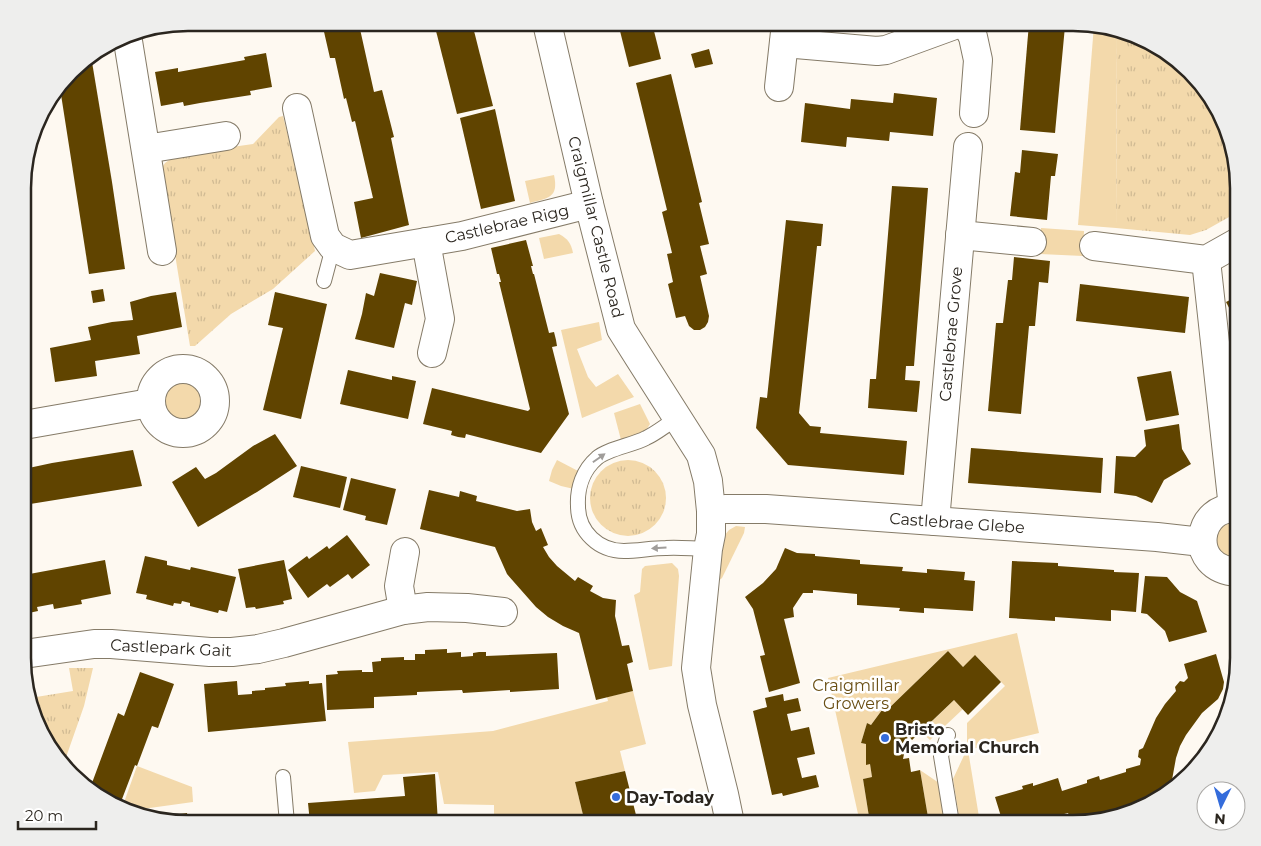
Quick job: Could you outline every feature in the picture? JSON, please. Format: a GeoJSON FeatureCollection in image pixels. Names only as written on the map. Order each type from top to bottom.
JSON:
{"type":"FeatureCollection","features":[{"type":"Feature","properties":{"kind":"street","name":"Craigmillar Castle Road"},"geometry":{"type":"LineString","coordinates":[[549,31],[589,204],[621,328],[701,455],[708,481],[711,534],[696,668],[702,705],[728,814]]}},
{"type":"Feature","properties":{"kind":"street"},"geometry":{"type":"LineString","coordinates":[[779,87],[785,33],[877,51],[886,50],[938,31]]}},
{"type":"Feature","properties":{"kind":"street"},"geometry":{"type":"LineString","coordinates":[[970,31],[978,60],[974,113]]}},
{"type":"Feature","properties":{"kind":"street"},"geometry":{"type":"LineString","coordinates":[[128,43],[162,251]]}},
{"type":"Feature","properties":{"kind":"street"},"geometry":{"type":"LineString","coordinates":[[297,108],[325,236],[333,246]]}},
{"type":"Feature","properties":{"kind":"street"},"geometry":{"type":"LineString","coordinates":[[146,149],[226,136]]}},
{"type":"Feature","properties":{"kind":"street","name":"Castlebrae Grove"},"geometry":{"type":"LineString","coordinates":[[934,521],[968,147]]}},
{"type":"Feature","properties":{"kind":"street","name":"Castlebrae Rigg"},"geometry":{"type":"LineString","coordinates":[[333,246],[350,255],[462,236],[589,204]]}},
{"type":"Feature","properties":{"kind":"street"},"geometry":{"type":"LineString","coordinates":[[960,235],[1032,242]]}},
{"type":"Feature","properties":{"kind":"street","name":"Castlebrae Rigg"},"geometry":{"type":"LineString","coordinates":[[426,242],[440,319],[432,353]]}},
{"type":"Feature","properties":{"kind":"street"},"geometry":{"type":"LineString","coordinates":[[1094,246],[1206,260],[1229,247]]}},
{"type":"Feature","properties":{"kind":"street"},"geometry":{"type":"LineString","coordinates":[[1206,260],[1229,457]]}},
{"type":"Feature","properties":{"kind":"street"},"geometry":{"type":"LineString","coordinates":[[31,423],[150,403]]}},
{"type":"Feature","properties":{"kind":"street","name":"Castlebrae Glebe"},"geometry":{"type":"LineString","coordinates":[[711,511],[766,509],[1157,537],[1202,542]]}},
{"type":"Feature","properties":{"kind":"street"},"geometry":{"type":"LineString","coordinates":[[1229,509],[1214,515],[1207,522],[1202,542],[1210,561],[1218,568],[1229,571]]}},
{"type":"Feature","properties":{"kind":"street"},"geometry":{"type":"LineString","coordinates":[[403,610],[400,586],[405,552]]}},
{"type":"Feature","properties":{"kind":"street","name":"Castlepark Gait"},"geometry":{"type":"LineString","coordinates":[[31,653],[94,644],[120,644],[210,652],[258,650],[403,610],[467,608],[503,612]]}},
{"type":"Feature","properties":{"kind":"lane"},"geometry":{"type":"LineString","coordinates":[[324,281],[333,246]]}},
{"type":"Feature","properties":{"kind":"lane"},"geometry":{"type":"LineString","coordinates":[[678,418],[646,438],[598,456],[587,470],[580,486],[578,514],[581,526],[588,535],[608,548],[623,551],[668,548],[708,549]]}},
{"type":"Feature","properties":{"kind":"lane"},"geometry":{"type":"LineString","coordinates":[[948,735],[941,756],[950,814]]}},
{"type":"Feature","properties":{"kind":"lane"},"geometry":{"type":"LineString","coordinates":[[283,777],[286,815]]}},
{"type":"Feature","properties":{"kind":"green space"},"geometry":{"type":"Polygon","coordinates":[[[1093,33],[1104,34],[1117,38],[1116,228],[1078,225],[1093,33]]]}},
{"type":"Feature","properties":{"kind":"green space"},"geometry":{"type":"Polygon","coordinates":[[[1117,38],[1142,47],[1168,64],[1184,77],[1209,110],[1218,128],[1227,157],[1229,217],[1206,230],[1190,235],[1116,228],[1117,38]]]}},
{"type":"Feature","properties":{"kind":"green space"},"geometry":{"type":"Polygon","coordinates":[[[283,116],[315,251],[273,289],[231,314],[195,346],[190,346],[161,169],[165,163],[176,155],[253,144],[279,117],[283,116]]]}},
{"type":"Feature","properties":{"kind":"green space"},"geometry":{"type":"Polygon","coordinates":[[[554,175],[555,188],[551,196],[530,203],[525,181],[554,175]]]}},
{"type":"Feature","properties":{"kind":"green space"},"geometry":{"type":"Polygon","coordinates":[[[1041,228],[1084,231],[1083,256],[1040,254],[1041,228]]]}},
{"type":"Feature","properties":{"kind":"green space"},"geometry":{"type":"Polygon","coordinates":[[[559,234],[569,242],[573,253],[544,259],[539,238],[559,234]]]}},
{"type":"Feature","properties":{"kind":"green space"},"geometry":{"type":"Polygon","coordinates":[[[599,322],[602,340],[577,349],[588,377],[596,387],[618,374],[634,397],[582,418],[561,330],[599,322]]]}},
{"type":"Feature","properties":{"kind":"green space"},"geometry":{"type":"Polygon","coordinates":[[[183,380],[197,386],[203,400],[197,414],[183,420],[169,414],[163,400],[169,386],[183,380]]]}},
{"type":"Feature","properties":{"kind":"green space"},"geometry":{"type":"Polygon","coordinates":[[[640,404],[650,424],[648,428],[641,434],[621,440],[614,413],[640,404]]]}},
{"type":"Feature","properties":{"kind":"green space"},"geometry":{"type":"Polygon","coordinates":[[[557,460],[580,472],[574,489],[549,481],[557,460]]]}},
{"type":"Feature","properties":{"kind":"green space"},"geometry":{"type":"Polygon","coordinates":[[[621,460],[635,460],[649,466],[660,477],[666,491],[663,513],[655,525],[635,536],[621,536],[607,530],[596,519],[590,505],[590,491],[596,477],[607,466],[621,460]]]}},
{"type":"Feature","properties":{"kind":"green space"},"geometry":{"type":"Polygon","coordinates":[[[1229,524],[1229,557],[1219,553],[1217,545],[1216,536],[1222,527],[1229,524]]]}},
{"type":"Feature","properties":{"kind":"green space"},"geometry":{"type":"Polygon","coordinates":[[[736,526],[745,527],[744,533],[722,578],[716,583],[724,536],[736,526]]]}},
{"type":"Feature","properties":{"kind":"green space"},"geometry":{"type":"Polygon","coordinates":[[[672,563],[678,569],[679,576],[672,666],[649,670],[634,595],[640,592],[642,569],[645,566],[672,563]]]}},
{"type":"Feature","properties":{"kind":"green space","name":"Craigmillar Growers"},"geometry":{"type":"Polygon","coordinates":[[[1017,633],[1039,733],[968,750],[979,814],[959,814],[953,779],[967,749],[967,723],[1005,686],[976,656],[963,667],[948,651],[885,712],[882,710],[871,725],[867,723],[861,743],[866,744],[866,764],[870,764],[872,777],[863,779],[869,814],[858,814],[828,678],[1017,633]]]}},
{"type":"Feature","properties":{"kind":"green space"},"geometry":{"type":"Polygon","coordinates":[[[69,668],[93,668],[84,706],[66,756],[52,736],[43,718],[37,697],[73,691],[69,668]]]}},
{"type":"Feature","properties":{"kind":"green space"},"geometry":{"type":"Polygon","coordinates":[[[633,691],[646,744],[620,751],[625,771],[575,782],[583,815],[494,815],[494,805],[444,804],[438,772],[383,775],[375,791],[354,793],[348,742],[493,731],[608,701],[607,697],[633,691]]]}},
{"type":"Feature","properties":{"kind":"green space"},"geometry":{"type":"Polygon","coordinates":[[[954,700],[963,709],[930,740],[921,732],[954,700]]]}},
{"type":"Feature","properties":{"kind":"green space"},"geometry":{"type":"Polygon","coordinates":[[[137,766],[192,787],[193,802],[146,809],[124,801],[137,766]]]}},
{"type":"Feature","properties":{"kind":"green space"},"geometry":{"type":"Polygon","coordinates":[[[920,770],[939,783],[944,814],[928,814],[920,770]]]}},
{"type":"Feature","properties":{"kind":"building"},"geometry":{"type":"Polygon","coordinates":[[[324,31],[360,31],[374,92],[382,90],[394,137],[391,138],[409,225],[361,238],[354,202],[373,198],[355,121],[352,122],[346,98],[344,99],[335,58],[330,58],[324,31]]]}},
{"type":"Feature","properties":{"kind":"building"},"geometry":{"type":"Polygon","coordinates":[[[436,31],[474,31],[493,106],[457,114],[436,31]]]}},
{"type":"Feature","properties":{"kind":"building"},"geometry":{"type":"Polygon","coordinates":[[[620,31],[654,31],[661,59],[629,67],[620,31]]]}},
{"type":"Feature","properties":{"kind":"building"},"geometry":{"type":"Polygon","coordinates":[[[1028,31],[1065,31],[1055,133],[1020,130],[1028,31]]]}},
{"type":"Feature","properties":{"kind":"building"},"geometry":{"type":"Polygon","coordinates":[[[709,49],[713,64],[695,68],[691,54],[709,49]]]}},
{"type":"Feature","properties":{"kind":"building"},"geometry":{"type":"Polygon","coordinates":[[[266,53],[272,87],[250,91],[251,95],[184,106],[183,102],[161,106],[155,72],[178,68],[178,72],[245,60],[244,57],[266,53]]]}},
{"type":"Feature","properties":{"kind":"building"},"geometry":{"type":"Polygon","coordinates":[[[92,64],[125,269],[89,274],[61,97],[77,77],[92,64]]]}},
{"type":"Feature","properties":{"kind":"building"},"geometry":{"type":"Polygon","coordinates":[[[671,74],[702,202],[699,203],[709,244],[700,246],[707,274],[700,276],[709,316],[705,327],[700,330],[694,330],[689,326],[685,316],[676,318],[668,284],[673,282],[667,254],[672,253],[662,212],[667,210],[636,83],[671,74]]]}},
{"type":"Feature","properties":{"kind":"building"},"geometry":{"type":"Polygon","coordinates":[[[894,93],[937,98],[933,136],[890,132],[889,141],[847,137],[846,147],[801,142],[805,103],[850,109],[851,99],[893,103],[894,93]]]}},
{"type":"Feature","properties":{"kind":"building"},"geometry":{"type":"Polygon","coordinates":[[[495,109],[515,201],[481,209],[460,118],[495,109]]]}},
{"type":"Feature","properties":{"kind":"building"},"geometry":{"type":"Polygon","coordinates":[[[1022,150],[1058,154],[1055,176],[1051,176],[1047,220],[1010,216],[1015,172],[1020,173],[1022,150]]]}},
{"type":"Feature","properties":{"kind":"building"},"geometry":{"type":"Polygon","coordinates":[[[892,186],[928,188],[914,366],[906,366],[905,380],[920,381],[917,412],[868,408],[870,379],[876,379],[892,186]]]}},
{"type":"Feature","properties":{"kind":"building"},"geometry":{"type":"Polygon","coordinates":[[[786,220],[823,224],[821,246],[817,246],[799,413],[810,426],[821,427],[820,433],[907,441],[904,475],[788,465],[756,428],[760,397],[767,398],[786,220]]]}},
{"type":"Feature","properties":{"kind":"building"},"geometry":{"type":"Polygon","coordinates":[[[526,240],[549,333],[554,332],[556,340],[557,346],[552,347],[569,414],[541,453],[466,434],[465,438],[458,437],[451,435],[452,431],[423,424],[432,388],[528,411],[530,409],[499,282],[501,282],[499,274],[497,274],[491,248],[526,240]]]}},
{"type":"Feature","properties":{"kind":"building"},"geometry":{"type":"Polygon","coordinates":[[[1014,257],[1050,261],[1048,283],[1039,282],[1035,326],[1029,326],[1021,414],[988,411],[996,323],[1003,323],[1008,280],[1012,280],[1014,257]]]}},
{"type":"Feature","properties":{"kind":"building"},"geometry":{"type":"Polygon","coordinates":[[[380,273],[417,281],[412,305],[405,303],[394,348],[355,339],[366,293],[374,296],[380,273]]]}},
{"type":"Feature","properties":{"kind":"building"},"geometry":{"type":"Polygon","coordinates":[[[1080,284],[1189,297],[1185,333],[1076,321],[1080,284]]]}},
{"type":"Feature","properties":{"kind":"building"},"geometry":{"type":"Polygon","coordinates":[[[103,289],[105,301],[93,303],[91,291],[103,289]]]}},
{"type":"Feature","properties":{"kind":"building"},"geometry":{"type":"Polygon","coordinates":[[[176,292],[182,327],[137,336],[140,354],[95,361],[97,376],[55,382],[50,348],[91,340],[88,327],[133,320],[130,302],[176,292]]]}},
{"type":"Feature","properties":{"kind":"building"},"geometry":{"type":"Polygon","coordinates":[[[275,292],[327,304],[301,419],[263,410],[283,328],[268,325],[275,292]]]}},
{"type":"Feature","properties":{"kind":"building"},"geometry":{"type":"Polygon","coordinates":[[[348,370],[392,380],[392,376],[416,381],[408,419],[340,404],[348,370]]]}},
{"type":"Feature","properties":{"kind":"building"},"geometry":{"type":"Polygon","coordinates":[[[1171,371],[1179,415],[1146,421],[1137,377],[1171,371]]]}},
{"type":"Feature","properties":{"kind":"building"},"geometry":{"type":"Polygon","coordinates":[[[1179,424],[1182,449],[1191,464],[1164,480],[1152,503],[1136,496],[1114,493],[1116,456],[1135,457],[1146,446],[1144,430],[1179,424]]]}},
{"type":"Feature","properties":{"kind":"building"},"geometry":{"type":"Polygon","coordinates":[[[275,434],[297,466],[198,527],[172,482],[196,467],[205,479],[253,446],[275,434]]]}},
{"type":"Feature","properties":{"kind":"building"},"geometry":{"type":"Polygon","coordinates":[[[971,448],[1103,458],[1101,493],[968,483],[971,448]]]}},
{"type":"Feature","properties":{"kind":"building"},"geometry":{"type":"Polygon","coordinates":[[[133,450],[142,486],[31,504],[31,468],[133,450]]]}},
{"type":"Feature","properties":{"kind":"building"},"geometry":{"type":"Polygon","coordinates":[[[301,466],[347,477],[340,508],[293,497],[301,466]]]}},
{"type":"Feature","properties":{"kind":"building"},"geometry":{"type":"Polygon","coordinates":[[[351,478],[396,489],[387,525],[365,520],[366,516],[343,510],[351,478]]]}},
{"type":"Feature","properties":{"kind":"building"},"geometry":{"type":"Polygon","coordinates":[[[429,490],[459,497],[460,491],[477,496],[476,501],[517,511],[530,509],[536,531],[541,528],[548,545],[543,547],[557,566],[575,581],[578,577],[593,586],[590,591],[603,598],[616,600],[615,616],[622,646],[629,645],[633,662],[627,664],[633,691],[596,700],[579,633],[548,617],[536,607],[507,574],[495,547],[420,529],[429,490]]]}},
{"type":"Feature","properties":{"kind":"building"},"geometry":{"type":"Polygon","coordinates":[[[347,535],[370,565],[352,579],[348,574],[330,587],[327,584],[308,598],[288,570],[307,556],[309,559],[327,546],[329,549],[347,535]]]}},
{"type":"Feature","properties":{"kind":"building"},"geometry":{"type":"Polygon","coordinates":[[[785,548],[797,553],[815,554],[815,556],[860,560],[860,564],[903,567],[902,571],[927,573],[927,569],[965,572],[964,580],[975,581],[973,611],[924,608],[924,613],[899,611],[900,608],[857,605],[857,594],[813,590],[813,593],[803,593],[793,608],[794,617],[784,619],[800,683],[769,692],[760,656],[765,655],[753,609],[745,597],[763,583],[776,569],[785,548]]]}},
{"type":"Feature","properties":{"kind":"building"},"geometry":{"type":"Polygon","coordinates":[[[145,556],[167,561],[167,565],[190,570],[191,567],[236,577],[227,612],[219,610],[218,613],[190,606],[190,603],[182,601],[181,604],[174,603],[173,606],[146,599],[147,595],[136,593],[145,556]]]}},
{"type":"Feature","properties":{"kind":"building"},"geometry":{"type":"Polygon","coordinates":[[[105,560],[111,594],[81,600],[82,604],[54,609],[53,604],[37,607],[38,611],[31,612],[31,574],[105,560]]]}},
{"type":"Feature","properties":{"kind":"building"},"geometry":{"type":"Polygon","coordinates":[[[284,560],[292,599],[283,601],[284,604],[256,609],[255,607],[246,608],[238,569],[284,560]]]}},
{"type":"Feature","properties":{"kind":"building"},"geometry":{"type":"Polygon","coordinates":[[[1012,561],[1058,563],[1058,566],[1139,573],[1136,612],[1111,610],[1111,621],[1055,617],[1055,621],[1009,618],[1012,561]]]}},
{"type":"Feature","properties":{"kind":"building"},"geometry":{"type":"Polygon","coordinates":[[[1145,576],[1167,577],[1180,592],[1197,601],[1207,632],[1169,642],[1165,631],[1147,614],[1141,613],[1145,576]]]}},
{"type":"Feature","properties":{"kind":"building"},"geometry":{"type":"Polygon","coordinates":[[[447,649],[447,653],[461,652],[461,657],[473,656],[473,653],[479,652],[486,652],[486,656],[557,653],[559,689],[463,693],[462,690],[417,692],[417,695],[374,697],[374,708],[327,710],[326,675],[338,674],[337,671],[362,670],[362,672],[373,672],[372,662],[381,661],[381,658],[404,657],[404,660],[415,660],[415,654],[425,654],[425,650],[447,649]]]}},
{"type":"Feature","properties":{"kind":"building","name":"Bristo Memorial Church"},"geometry":{"type":"Polygon","coordinates":[[[948,651],[963,667],[975,655],[1001,682],[968,715],[954,700],[912,740],[908,735],[903,759],[909,758],[911,772],[920,770],[928,814],[869,814],[863,779],[872,777],[870,764],[866,765],[866,744],[861,743],[867,723],[871,725],[882,710],[885,712],[948,651]]]}},
{"type":"Feature","properties":{"kind":"building"},"geometry":{"type":"Polygon","coordinates":[[[1216,654],[1224,682],[1218,699],[1202,713],[1180,746],[1172,779],[1151,794],[1133,803],[1104,812],[1083,814],[1000,814],[995,797],[1023,789],[1022,786],[1033,783],[1033,786],[1058,778],[1062,791],[1087,783],[1087,780],[1099,776],[1100,780],[1126,772],[1126,769],[1140,765],[1139,750],[1143,748],[1156,718],[1176,691],[1175,687],[1180,681],[1184,682],[1188,678],[1184,664],[1216,654]]]}},
{"type":"Feature","properties":{"kind":"building"},"geometry":{"type":"Polygon","coordinates":[[[140,672],[174,684],[158,728],[152,726],[122,800],[92,782],[118,713],[124,716],[140,672]]]}},
{"type":"Feature","properties":{"kind":"building"},"geometry":{"type":"Polygon","coordinates":[[[237,681],[238,695],[252,694],[252,691],[265,690],[265,688],[286,686],[285,683],[309,681],[309,684],[322,683],[326,721],[208,732],[204,684],[237,681]]]}},
{"type":"Feature","properties":{"kind":"building"},"geometry":{"type":"Polygon","coordinates":[[[783,694],[784,701],[798,698],[801,711],[787,714],[791,731],[809,727],[815,754],[797,758],[802,778],[816,775],[819,787],[783,796],[782,793],[772,795],[753,711],[767,707],[765,698],[783,694]]]}},
{"type":"Feature","properties":{"kind":"building"},"geometry":{"type":"Polygon","coordinates":[[[625,771],[636,814],[583,815],[575,782],[625,771]]]}},
{"type":"Feature","properties":{"kind":"building"},"geometry":{"type":"Polygon","coordinates":[[[435,774],[437,815],[309,815],[308,803],[405,796],[403,777],[435,774]]]}},
{"type":"Feature","properties":{"kind":"place","name":"Bristo Memorial Church"},"geometry":{"type":"Point","coordinates":[885,738]}},
{"type":"Feature","properties":{"kind":"place","name":"Day-Today"},"geometry":{"type":"Point","coordinates":[616,797]}}]}
